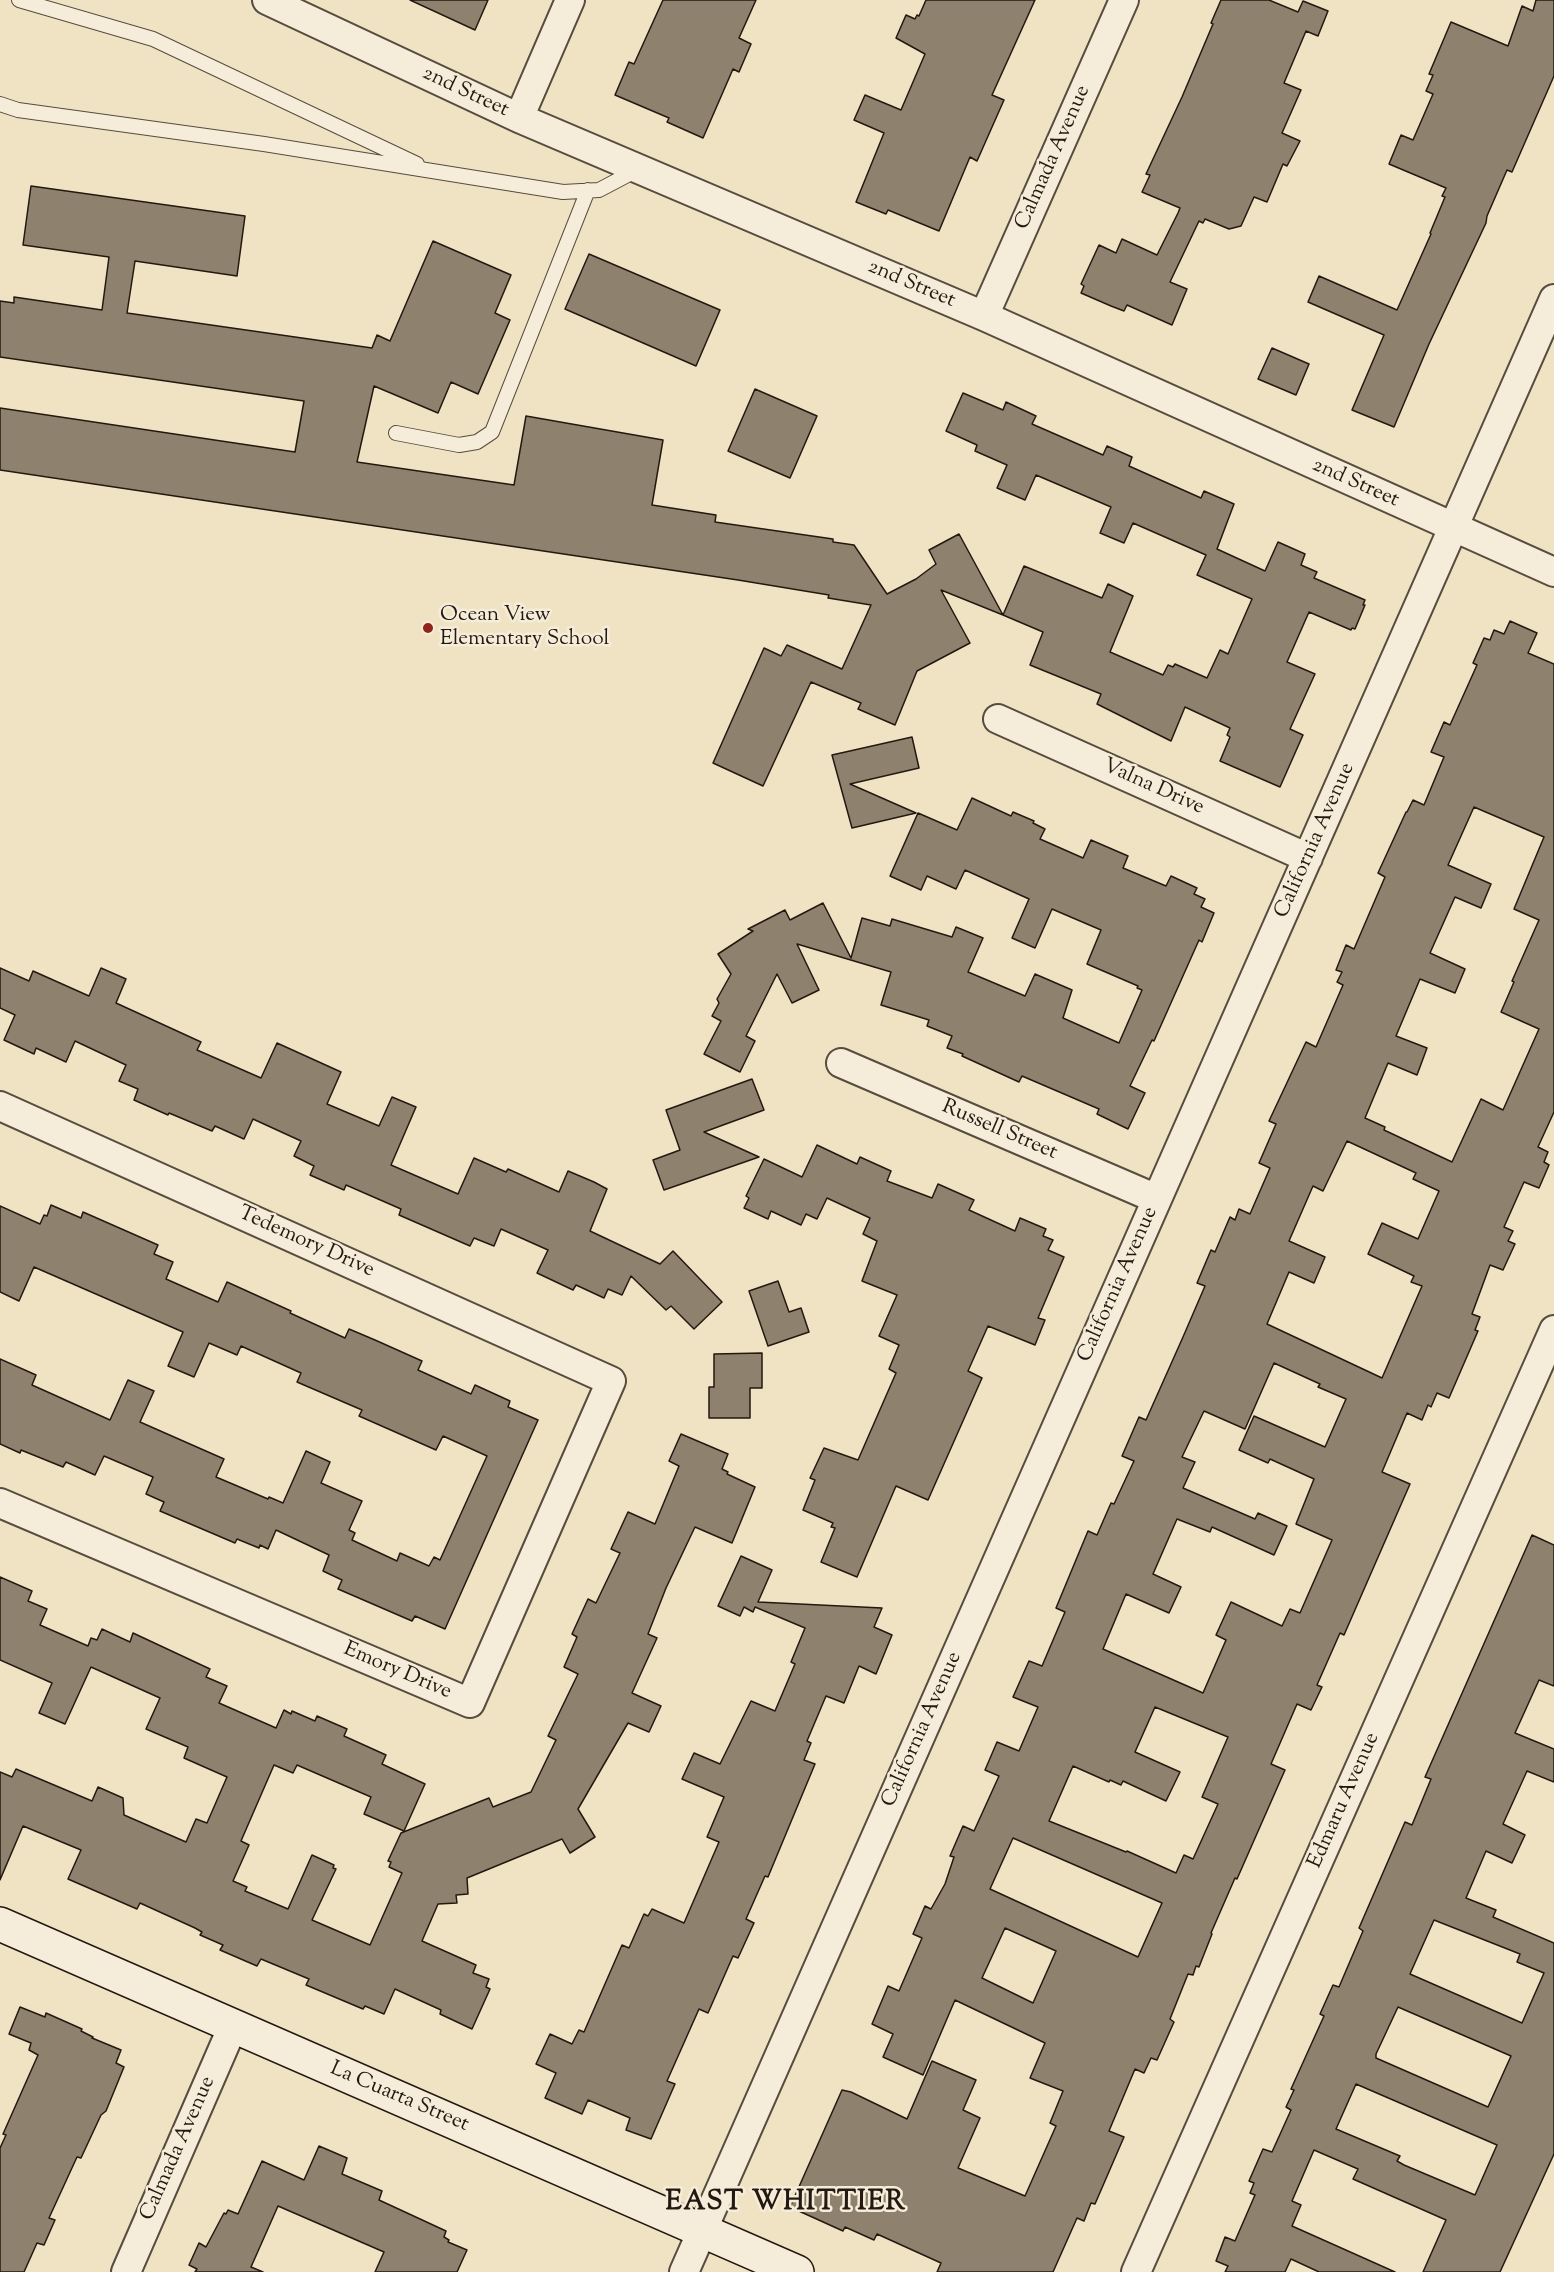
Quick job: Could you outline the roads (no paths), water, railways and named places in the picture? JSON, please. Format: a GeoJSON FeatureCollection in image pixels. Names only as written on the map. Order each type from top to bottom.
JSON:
{"type":"FeatureCollection","features":[{"type":"Feature","properties":{"kind":"street","name":"2nd Street"},"geometry":{"type":"LineString","coordinates":[[267,0],[519,118],[984,316],[1554,572]]}},
{"type":"Feature","properties":{"kind":"street"},"geometry":{"type":"LineString","coordinates":[[519,118],[570,0]]}},
{"type":"Feature","properties":{"kind":"street","name":"Calmada Avenue"},"geometry":{"type":"LineString","coordinates":[[984,316],[1124,0]]}},
{"type":"Feature","properties":{"kind":"street","name":"California Avenue"},"geometry":{"type":"LineString","coordinates":[[684,2272],[1554,299]]}},
{"type":"Feature","properties":{"kind":"street","name":"Valna Drive"},"geometry":{"type":"LineString","coordinates":[[998,719],[1308,858]]}},
{"type":"Feature","properties":{"kind":"street","name":"Russell Street"},"geometry":{"type":"LineString","coordinates":[[841,1063],[1157,1199]]}},
{"type":"Feature","properties":{"kind":"street","name":"Tedemory Drive"},"geometry":{"type":"LineString","coordinates":[[0,1106],[611,1381]]}},
{"type":"Feature","properties":{"kind":"street","name":"Edmaru Avenue"},"geometry":{"type":"LineString","coordinates":[[1136,2272],[1554,1330]]}},
{"type":"Feature","properties":{"kind":"street","name":"Emory Drive"},"geometry":{"type":"LineString","coordinates":[[0,1503],[470,1704],[611,1381]]}},
{"type":"Feature","properties":{"kind":"street","name":"La Cuarta Street"},"geometry":{"type":"LineString","coordinates":[[0,1924],[797,2272]]}},
{"type":"Feature","properties":{"kind":"street","name":"Calmada Avenue"},"geometry":{"type":"LineString","coordinates":[[126,2272],[233,2026]]}},
{"type":"Feature","properties":{"kind":"lane"},"geometry":{"type":"LineString","coordinates":[[20,0],[153,39],[432,171]]}},
{"type":"Feature","properties":{"kind":"lane"},"geometry":{"type":"LineString","coordinates":[[0,104],[18,110],[264,144],[563,192],[599,190],[639,169]]}},
{"type":"Feature","properties":{"kind":"lane"},"geometry":{"type":"LineString","coordinates":[[396,433],[459,445],[477,442],[492,432],[588,190]]}},
{"type":"Feature","properties":{"kind":"place","name":"Ocean View Elementary School"},"geometry":{"type":"Point","coordinates":[428,628]}},
{"type":"Feature","properties":{"kind":"district","name":"EAST WHITTIER"},"geometry":{"type":"Point","coordinates":[786,2204]}}]}
